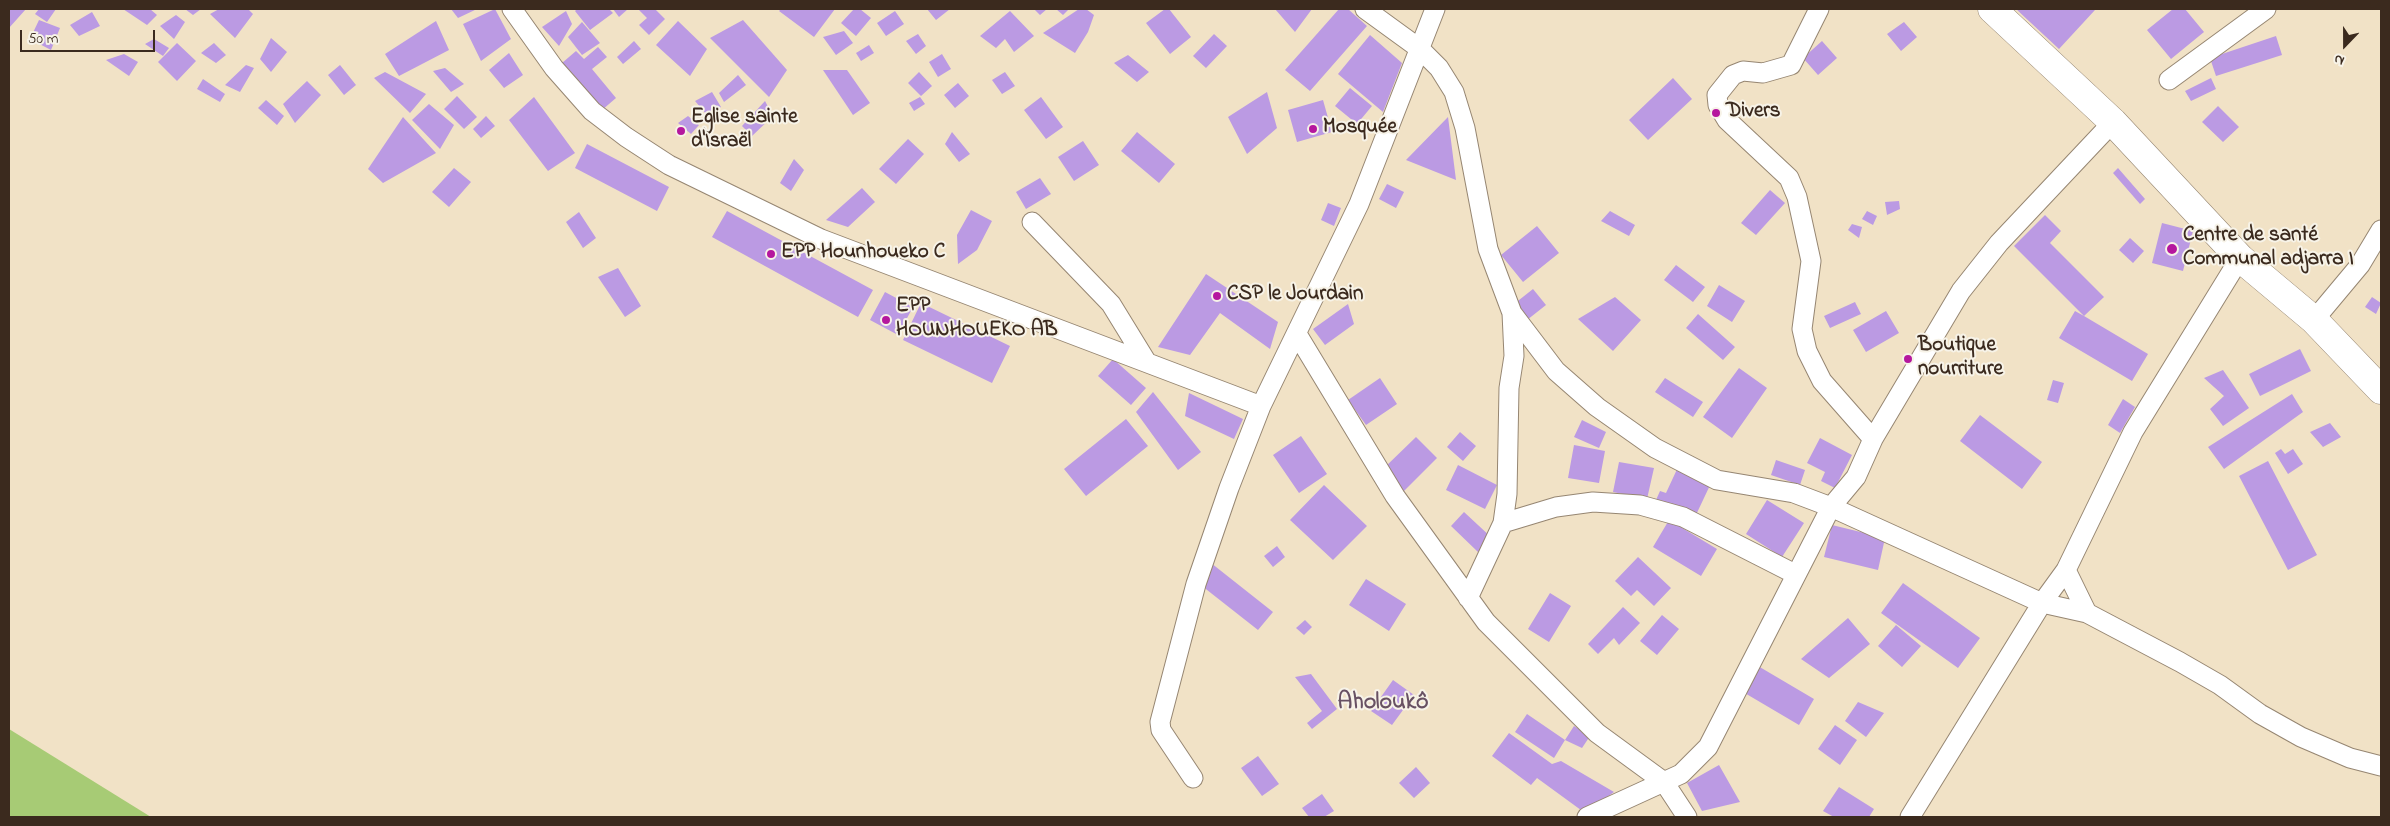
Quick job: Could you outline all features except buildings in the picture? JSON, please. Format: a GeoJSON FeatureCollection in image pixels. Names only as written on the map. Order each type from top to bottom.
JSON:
{"type":"FeatureCollection","features":[{"type":"Feature","properties":{"kind":"main road"},"geometry":{"type":"LineString","coordinates":[[1992,9],[2113,122],[2240,258],[2314,320],[2381,390]]}},
{"type":"Feature","properties":{"kind":"street"},"geometry":{"type":"LineString","coordinates":[[512,9],[554,68],[592,111],[626,137],[669,164],[820,239],[1262,406]]}},
{"type":"Feature","properties":{"kind":"street"},"geometry":{"type":"LineString","coordinates":[[1365,9],[1420,49],[1439,68],[1454,92],[1465,128],[1488,249],[1512,313],[1556,371],[1597,408],[1655,448],[1717,480],[1794,492],[2042,603],[2087,613],[2188,666],[2220,685],[2260,714],[2300,737],[2350,758],[2381,766]]}},
{"type":"Feature","properties":{"kind":"street"},"geometry":{"type":"LineString","coordinates":[[1193,778],[1161,730],[1160,722],[1199,575],[1229,488],[1262,406],[1359,204],[1435,9]]}},
{"type":"Feature","properties":{"kind":"street"},"geometry":{"type":"LineString","coordinates":[[1819,9],[1790,65],[1763,73],[1743,71],[1733,76],[1717,95],[1718,105],[1727,120],[1789,178],[1797,197],[1811,261],[1802,329],[1807,351],[1822,381],[1873,439]]}},
{"type":"Feature","properties":{"kind":"street"},"geometry":{"type":"LineString","coordinates":[[2169,80],[2266,9]]}},
{"type":"Feature","properties":{"kind":"street"},"geometry":{"type":"LineString","coordinates":[[1587,817],[1681,774],[1708,747],[1831,507],[1856,477],[1873,439],[1961,291],[1999,243],[2113,122]]}},
{"type":"Feature","properties":{"kind":"street"},"geometry":{"type":"LineString","coordinates":[[1032,222],[1111,304],[1146,361]]}},
{"type":"Feature","properties":{"kind":"street"},"geometry":{"type":"LineString","coordinates":[[2314,320],[2360,266],[2381,230]]}},
{"type":"Feature","properties":{"kind":"street"},"geometry":{"type":"LineString","coordinates":[[2360,266],[2381,250]]}},
{"type":"Feature","properties":{"kind":"street"},"geometry":{"type":"LineString","coordinates":[[1910,817],[2042,603],[2066,570],[2133,432],[2240,258]]}},
{"type":"Feature","properties":{"kind":"street"},"geometry":{"type":"LineString","coordinates":[[1468,598],[1503,523],[1507,494],[1509,388],[1514,356],[1512,313]]}},
{"type":"Feature","properties":{"kind":"street"},"geometry":{"type":"LineString","coordinates":[[1296,334],[1395,496],[1486,622],[1597,733],[1664,782],[1687,817]]}},
{"type":"Feature","properties":{"kind":"street"},"geometry":{"type":"LineString","coordinates":[[1503,523],[1556,508],[1593,502],[1640,505],[1683,517],[1795,574]]}},
{"type":"Feature","properties":{"kind":"street"},"geometry":{"type":"LineString","coordinates":[[2066,570],[2087,613]]}},
{"type":"Feature","properties":{"kind":"green space"},"geometry":{"type":"Polygon","coordinates":[[[9,729],[151,817],[9,817],[9,729]]]}},
{"type":"Feature","properties":{"kind":"place","name":"Divers"},"geometry":{"type":"Point","coordinates":[1716,113]}},
{"type":"Feature","properties":{"kind":"place","name":"Mosquée"},"geometry":{"type":"Point","coordinates":[1313,129]}},
{"type":"Feature","properties":{"kind":"place","name":"Eglise sainte d'Israël"},"geometry":{"type":"Point","coordinates":[681,131]}},
{"type":"Feature","properties":{"kind":"place","name":"Centre de santé Communal adjarra I"},"geometry":{"type":"Point","coordinates":[2172,249]}},
{"type":"Feature","properties":{"kind":"place","name":"EPP Hounhoueko C"},"geometry":{"type":"Point","coordinates":[771,254]}},
{"type":"Feature","properties":{"kind":"place","name":"CSP le Jourdain"},"geometry":{"type":"Point","coordinates":[1217,296]}},
{"type":"Feature","properties":{"kind":"place","name":"EPP HOUNHOUEKO AB"},"geometry":{"type":"Point","coordinates":[886,320]}},
{"type":"Feature","properties":{"kind":"place","name":"Boutique nourriture"},"geometry":{"type":"Point","coordinates":[1908,359]}},
{"type":"Feature","properties":{"kind":"district","name":"Aholoukô"},"geometry":{"type":"Point","coordinates":[1383,704]}}]}
